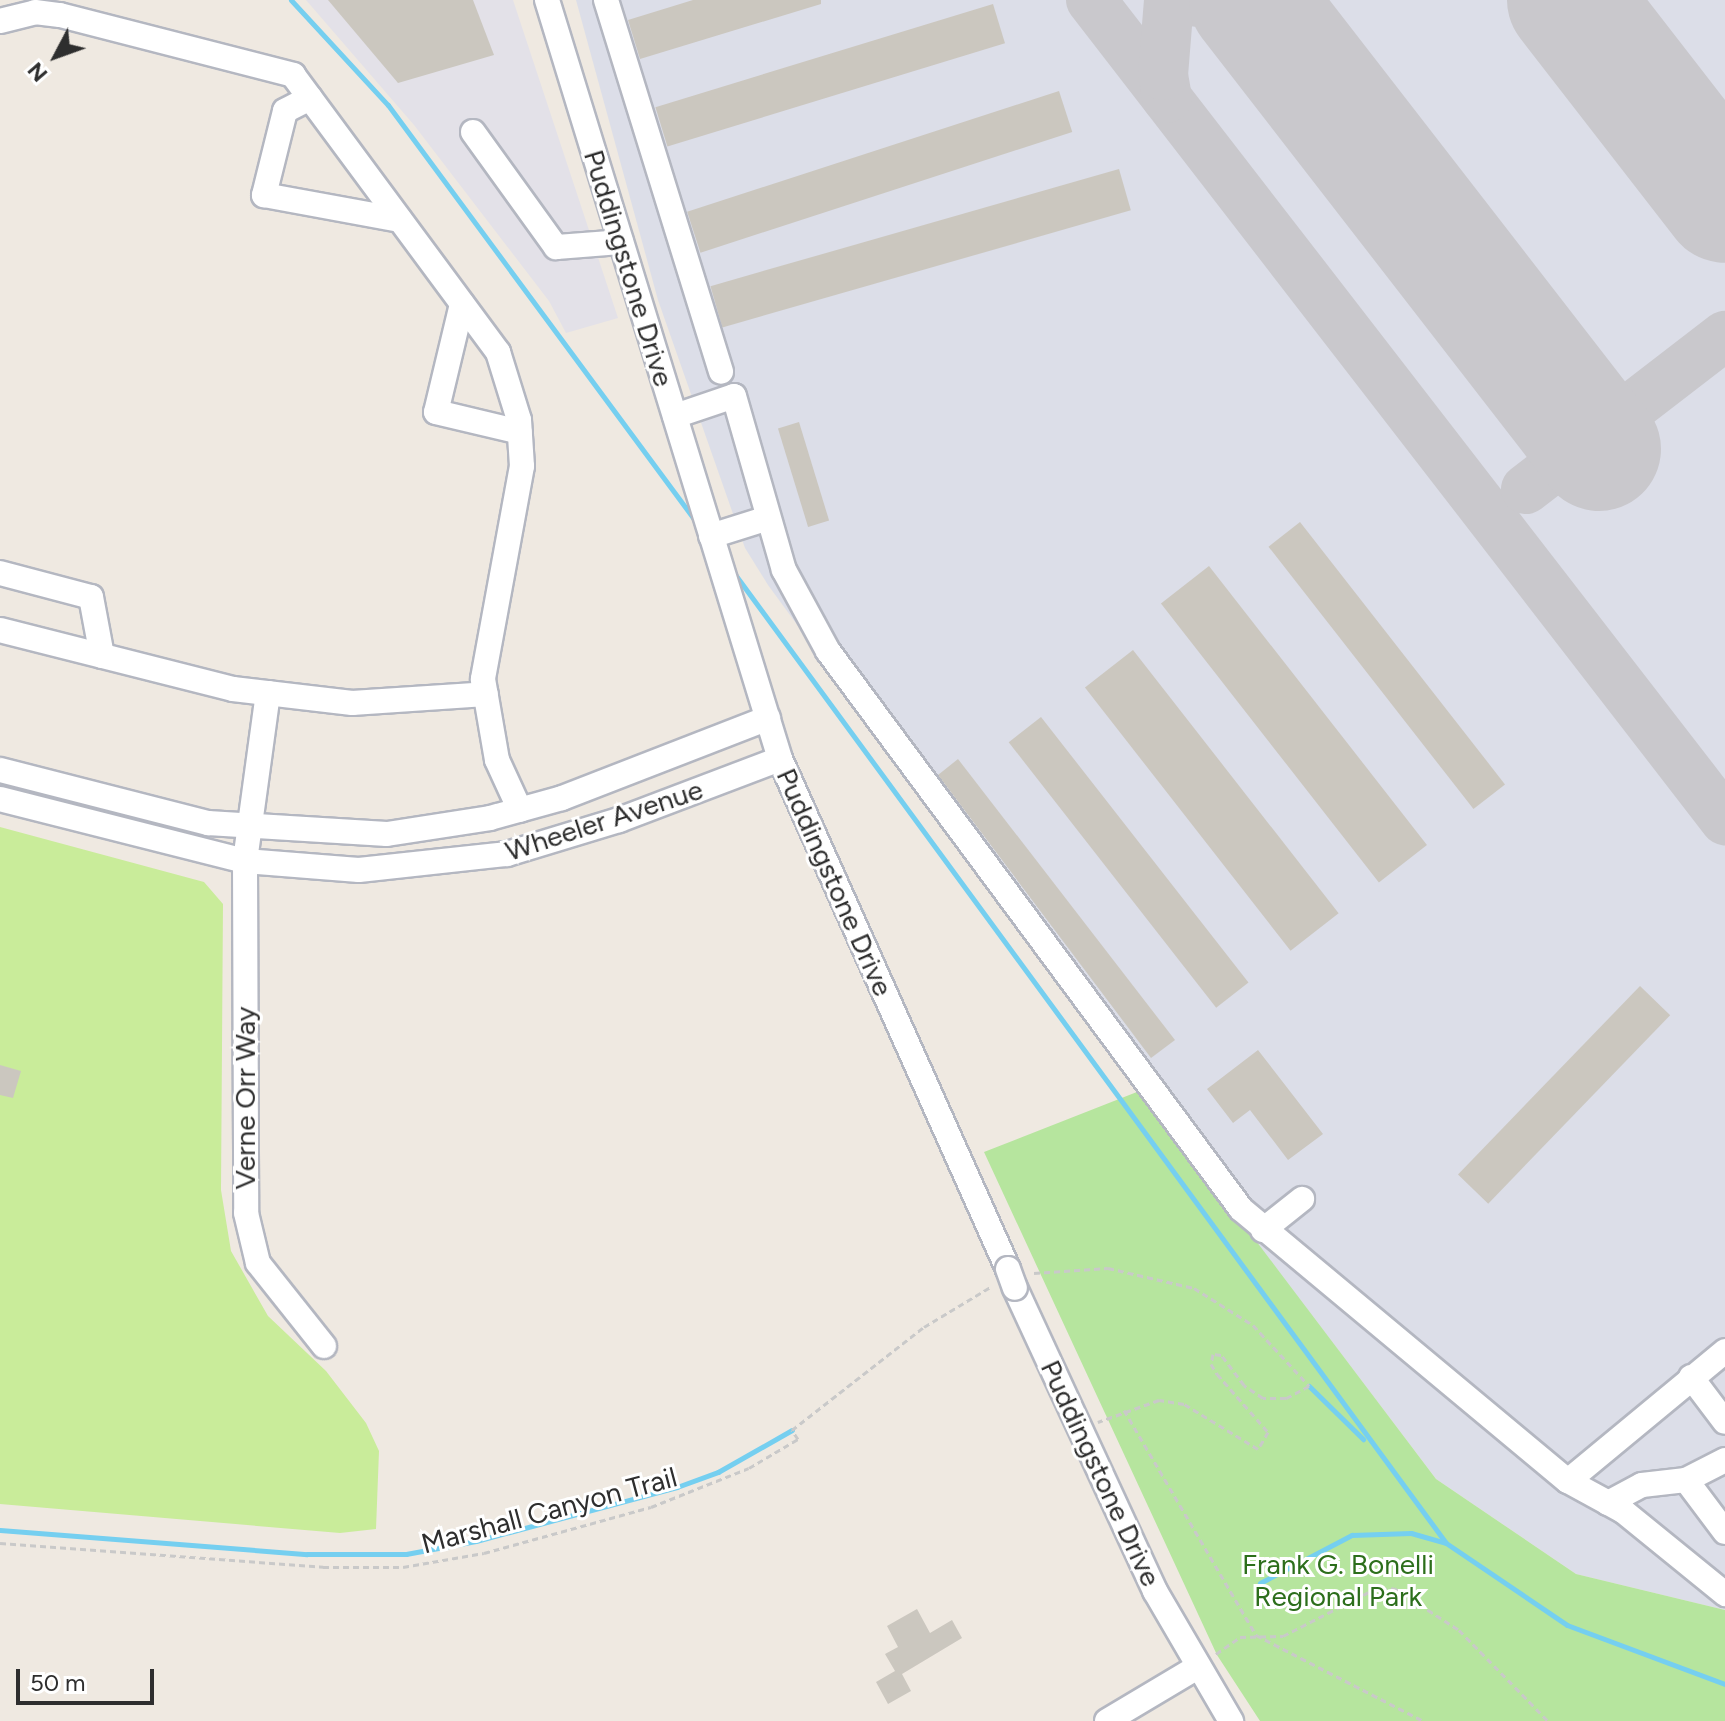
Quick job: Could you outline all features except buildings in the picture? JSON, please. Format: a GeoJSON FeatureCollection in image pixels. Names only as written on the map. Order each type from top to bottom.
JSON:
{"type":"FeatureCollection","features":[{"type":"Feature","properties":{"kind":"street","name":"Puddingstone Drive"},"geometry":{"type":"LineString","coordinates":[[547,0],[780,759],[1080,1431],[1205,1663],[1231,1721]]}},
{"type":"Feature","properties":{"kind":"street"},"geometry":{"type":"LineString","coordinates":[[606,0],[721,372]]}},
{"type":"Feature","properties":{"kind":"street"},"geometry":{"type":"LineString","coordinates":[[0,21],[35,12],[60,15],[293,75],[498,352],[520,432],[522,466],[483,679],[497,760],[520,810]]}},
{"type":"Feature","properties":{"kind":"street"},"geometry":{"type":"LineString","coordinates":[[310,98],[285,111],[264,195],[400,220]]}},
{"type":"Feature","properties":{"kind":"street"},"geometry":{"type":"LineString","coordinates":[[473,132],[556,247],[621,242]]}},
{"type":"Feature","properties":{"kind":"street"},"geometry":{"type":"LineString","coordinates":[[462,304],[436,412],[520,432]]}},
{"type":"Feature","properties":{"kind":"street"},"geometry":{"type":"LineString","coordinates":[[675,416],[734,396],[784,570],[828,651],[1241,1209],[1568,1481],[1608,1503],[1725,1594]]}},
{"type":"Feature","properties":{"kind":"street"},"geometry":{"type":"LineString","coordinates":[[711,536],[768,518]]}},
{"type":"Feature","properties":{"kind":"street"},"geometry":{"type":"LineString","coordinates":[[0,573],[91,597],[102,656]]}},
{"type":"Feature","properties":{"kind":"street"},"geometry":{"type":"LineString","coordinates":[[0,630],[268,693],[352,703],[486,694]]}},
{"type":"Feature","properties":{"kind":"street","name":"Verne Orr Way"},"geometry":{"type":"LineString","coordinates":[[268,693],[247,826],[245,861],[246,1213],[258,1263],[324,1346]]}},
{"type":"Feature","properties":{"kind":"street","name":"Wheeler Avenue"},"geometry":{"type":"LineString","coordinates":[[0,770],[208,823],[387,834],[520,810],[644,770],[768,718]]}},
{"type":"Feature","properties":{"kind":"street","name":"Wheeler Avenue"},"geometry":{"type":"LineString","coordinates":[[0,799],[245,861],[359,870],[507,854],[619,820],[780,759]]}},
{"type":"Feature","properties":{"kind":"street"},"geometry":{"type":"LineString","coordinates":[[1263,1230],[1302,1199]]}},
{"type":"Feature","properties":{"kind":"street"},"geometry":{"type":"LineString","coordinates":[[1568,1481],[1725,1351]]}},
{"type":"Feature","properties":{"kind":"street"},"geometry":{"type":"LineString","coordinates":[[1691,1377],[1725,1422]]}},
{"type":"Feature","properties":{"kind":"street"},"geometry":{"type":"LineString","coordinates":[[1608,1503],[1642,1485],[1686,1480],[1725,1460]]}},
{"type":"Feature","properties":{"kind":"street"},"geometry":{"type":"LineString","coordinates":[[1686,1480],[1725,1532]]}},
{"type":"Feature","properties":{"kind":"street"},"geometry":{"type":"LineString","coordinates":[[1107,1721],[1205,1663]]}},
{"type":"Feature","properties":{"kind":"path"},"geometry":{"type":"LineString","coordinates":[[1080,1431],[1124,1410],[1159,1400],[1184,1404],[1258,1449],[1268,1432],[1217,1374],[1213,1354],[1221,1355],[1244,1385],[1263,1398],[1286,1398],[1309,1386]]}},
{"type":"Feature","properties":{"kind":"path"},"geometry":{"type":"LineString","coordinates":[[1124,1410],[1243,1620],[1256,1635],[1423,1721]]}},
{"type":"Feature","properties":{"kind":"path","name":"Marshall Canyon Trail"},"geometry":{"type":"LineString","coordinates":[[0,1543],[323,1567],[427,1565],[514,1545],[699,1491],[798,1439],[792,1430]]}},
{"type":"Feature","properties":{"kind":"path"},"geometry":{"type":"LineString","coordinates":[[1205,1663],[1232,1640],[1256,1635],[1283,1636],[1371,1591],[1394,1588],[1459,1630],[1548,1721]]}},
{"type":"Feature","properties":{"kind":"shaded area"},"geometry":{"type":"Polygon","coordinates":[[[306,0],[513,0],[618,318],[566,333],[549,301],[414,125],[306,0]]]}},
{"type":"Feature","properties":{"kind":"shaded area"},"geometry":{"type":"Polygon","coordinates":[[[576,0],[1725,0],[1725,1610],[1576,1574],[1436,1479],[1042,959],[768,585],[745,548],[658,300],[576,0]]]}},
{"type":"Feature","properties":{"kind":"green space"},"geometry":{"type":"Polygon","coordinates":[[[0,827],[204,882],[223,904],[221,1190],[231,1251],[268,1316],[326,1371],[366,1423],[379,1451],[376,1529],[340,1533],[0,1504],[0,827]]]}},
{"type":"Feature","properties":{"kind":"green space","name":"Frank G. Bonelli Regional Park"},"geometry":{"type":"Polygon","coordinates":[[[1142,1090],[1436,1479],[1576,1574],[1725,1610],[1725,1721],[1260,1721],[1217,1655],[984,1152],[1142,1090]]]}},
{"type":"Feature","properties":{"kind":"waterway"},"geometry":{"type":"LineString","coordinates":[[291,0],[388,105],[697,523]]}},
{"type":"Feature","properties":{"kind":"waterway"},"geometry":{"type":"LineString","coordinates":[[734,573],[1446,1543],[1567,1625],[1725,1684]]}},
{"type":"Feature","properties":{"kind":"waterway"},"geometry":{"type":"LineString","coordinates":[[1309,1386],[1363,1439]]}},
{"type":"Feature","properties":{"kind":"waterway"},"geometry":{"type":"LineString","coordinates":[[0,1530],[307,1554],[406,1554],[476,1541],[677,1487],[718,1472],[792,1430]]}},
{"type":"Feature","properties":{"kind":"waterway"},"geometry":{"type":"LineString","coordinates":[[1260,1583],[1352,1535],[1411,1533],[1445,1543]]}},
{"type":"Feature","properties":{"kind":"taxiway"},"geometry":{"type":"LineString","coordinates":[[1091,0],[1725,820]]}},
{"type":"Feature","properties":{"kind":"taxiway"},"geometry":{"type":"LineString","coordinates":[[1167,98],[1163,75],[1169,0]]}},
{"type":"Feature","properties":{"kind":"taxiway"},"geometry":{"type":"LineString","coordinates":[[1181,0],[1224,5],[1268,23]]}},
{"type":"Feature","properties":{"kind":"taxiway"},"geometry":{"type":"LineString","coordinates":[[1526,489],[1725,336]]}},
{"type":"Feature","properties":{"kind":"runway"},"geometry":{"type":"LineString","coordinates":[[1251,0],[1599,449]]}},
{"type":"Feature","properties":{"kind":"runway"},"geometry":{"type":"LineString","coordinates":[[1569,0],[1725,201]]}}]}
